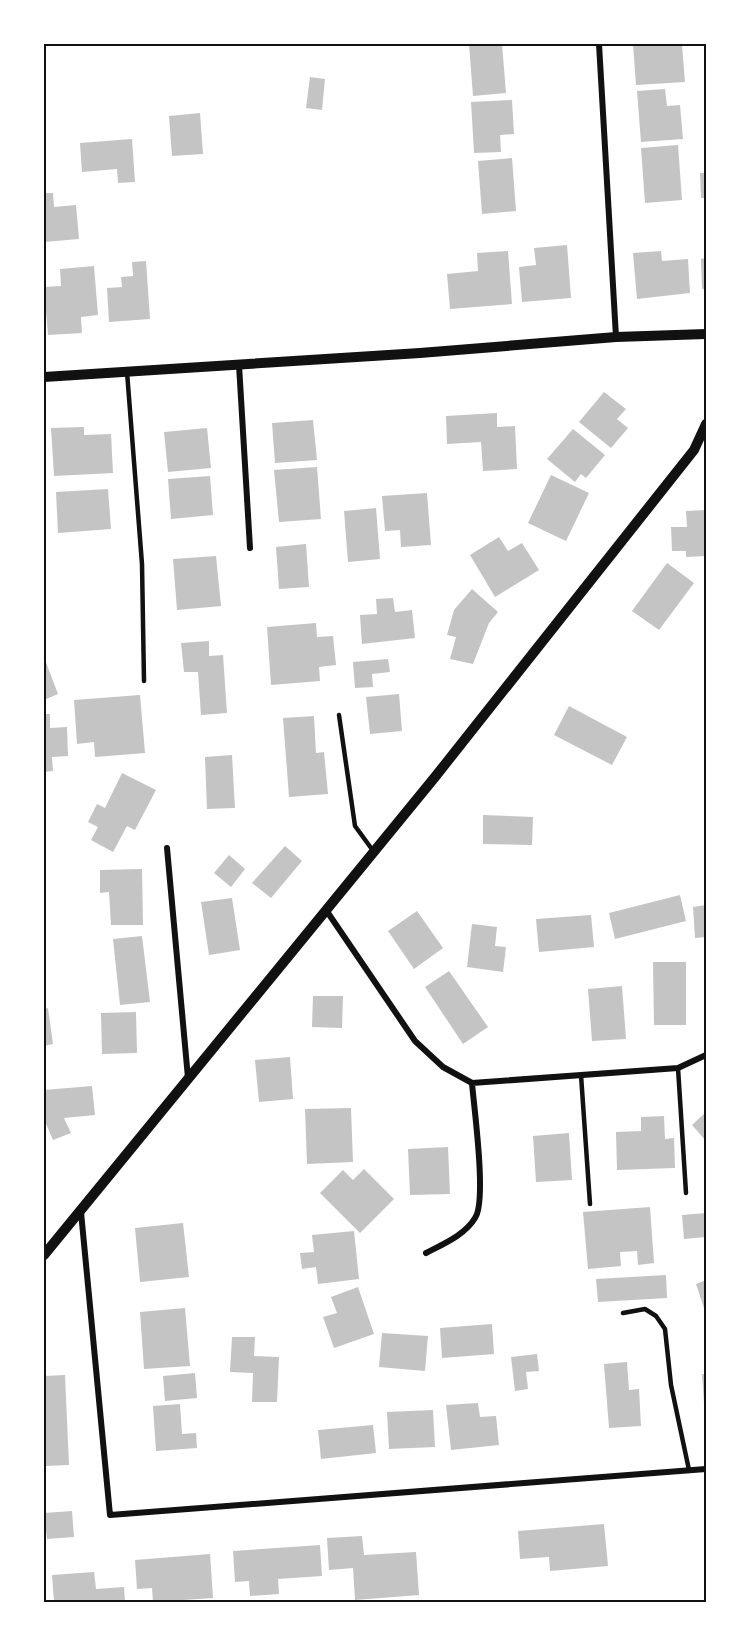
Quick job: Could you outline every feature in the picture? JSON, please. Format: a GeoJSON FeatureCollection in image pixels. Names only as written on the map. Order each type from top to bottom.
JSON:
{"type":"FeatureCollection","features":[{"type":"Feature","properties":{"kind":"street"},"geometry":{"type":"LineString","coordinates":[[599,44],[616,337]]}},
{"type":"Feature","properties":{"kind":"street"},"geometry":{"type":"LineString","coordinates":[[44,377],[616,337],[706,334]]}},
{"type":"Feature","properties":{"kind":"street"},"geometry":{"type":"LineString","coordinates":[[239,365],[250,548]]}},
{"type":"Feature","properties":{"kind":"street"},"geometry":{"type":"LineString","coordinates":[[44,1255],[374,852],[694,450],[706,424]]}},
{"type":"Feature","properties":{"kind":"street"},"geometry":{"type":"LineString","coordinates":[[167,848],[188,1079]]}},
{"type":"Feature","properties":{"kind":"street"},"geometry":{"type":"LineString","coordinates":[[326,910],[415,1041],[443,1067],[472,1083],[678,1068],[706,1055]]}},
{"type":"Feature","properties":{"kind":"street"},"geometry":{"type":"LineString","coordinates":[[426,1253],[467,1229],[477,1216],[480,1183],[472,1083]]}},
{"type":"Feature","properties":{"kind":"street"},"geometry":{"type":"LineString","coordinates":[[81,1211],[110,1515],[706,1469]]}},
{"type":"Feature","properties":{"kind":"lane"},"geometry":{"type":"LineString","coordinates":[[127,372],[142,564],[144,681]]}},
{"type":"Feature","properties":{"kind":"lane"},"geometry":{"type":"LineString","coordinates":[[339,715],[354,826],[374,852]]}},
{"type":"Feature","properties":{"kind":"lane"},"geometry":{"type":"LineString","coordinates":[[678,1068],[686,1193]]}},
{"type":"Feature","properties":{"kind":"lane"},"geometry":{"type":"LineString","coordinates":[[581,1075],[590,1204]]}},
{"type":"Feature","properties":{"kind":"lane"},"geometry":{"type":"LineString","coordinates":[[623,1313],[645,1309],[656,1316],[665,1329],[671,1385],[689,1470]]}},
{"type":"Feature","properties":{"kind":"building"},"geometry":{"type":"Polygon","coordinates":[[[469,44],[502,44],[506,93],[473,96],[469,44]]]}},
{"type":"Feature","properties":{"kind":"building"},"geometry":{"type":"Polygon","coordinates":[[[633,44],[682,45],[685,82],[636,85],[633,44]]]}},
{"type":"Feature","properties":{"kind":"building"},"geometry":{"type":"Polygon","coordinates":[[[310,77],[325,79],[322,110],[306,108],[310,77]]]}},
{"type":"Feature","properties":{"kind":"building"},"geometry":{"type":"Polygon","coordinates":[[[665,89],[667,106],[680,105],[683,139],[641,142],[637,91],[665,89]]]}},
{"type":"Feature","properties":{"kind":"building"},"geometry":{"type":"Polygon","coordinates":[[[512,100],[514,134],[500,135],[501,152],[474,153],[471,102],[512,100]]]}},
{"type":"Feature","properties":{"kind":"building"},"geometry":{"type":"Polygon","coordinates":[[[200,113],[203,154],[172,156],[169,116],[200,113]]]}},
{"type":"Feature","properties":{"kind":"building"},"geometry":{"type":"Polygon","coordinates":[[[132,139],[135,182],[118,183],[117,169],[82,172],[80,143],[132,139]]]}},
{"type":"Feature","properties":{"kind":"building"},"geometry":{"type":"Polygon","coordinates":[[[678,145],[682,200],[645,203],[641,148],[678,145]]]}},
{"type":"Feature","properties":{"kind":"building"},"geometry":{"type":"Polygon","coordinates":[[[512,158],[516,211],[482,214],[478,161],[512,158]]]}},
{"type":"Feature","properties":{"kind":"building"},"geometry":{"type":"Polygon","coordinates":[[[700,173],[706,173],[706,198],[701,198],[700,173]]]}},
{"type":"Feature","properties":{"kind":"building"},"geometry":{"type":"Polygon","coordinates":[[[44,193],[53,193],[54,207],[76,205],[79,239],[44,242],[44,193]]]}},
{"type":"Feature","properties":{"kind":"building"},"geometry":{"type":"Polygon","coordinates":[[[567,245],[571,298],[522,302],[519,267],[536,265],[534,248],[567,245]]]}},
{"type":"Feature","properties":{"kind":"building"},"geometry":{"type":"Polygon","coordinates":[[[508,251],[512,304],[450,309],[447,274],[478,271],[477,253],[508,251]]]}},
{"type":"Feature","properties":{"kind":"building"},"geometry":{"type":"Polygon","coordinates":[[[661,251],[662,261],[688,259],[690,293],[637,299],[633,253],[661,251]]]}},
{"type":"Feature","properties":{"kind":"building"},"geometry":{"type":"Polygon","coordinates":[[[706,258],[706,289],[702,289],[701,259],[706,258]]]}},
{"type":"Feature","properties":{"kind":"building"},"geometry":{"type":"Polygon","coordinates":[[[146,261],[150,319],[109,322],[107,288],[122,287],[121,277],[133,276],[132,262],[146,261]]]}},
{"type":"Feature","properties":{"kind":"building"},"geometry":{"type":"Polygon","coordinates":[[[94,266],[98,315],[81,317],[82,333],[48,335],[44,287],[61,286],[60,269],[94,266]]]}},
{"type":"Feature","properties":{"kind":"building"},"geometry":{"type":"Polygon","coordinates":[[[604,392],[626,409],[617,419],[628,428],[611,448],[579,422],[604,392]]]}},
{"type":"Feature","properties":{"kind":"building"},"geometry":{"type":"Polygon","coordinates":[[[497,413],[497,427],[515,426],[517,469],[483,471],[481,442],[447,444],[446,416],[497,413]]]}},
{"type":"Feature","properties":{"kind":"building"},"geometry":{"type":"Polygon","coordinates":[[[313,420],[317,460],[275,463],[272,423],[313,420]]]}},
{"type":"Feature","properties":{"kind":"building"},"geometry":{"type":"Polygon","coordinates":[[[84,427],[84,435],[111,434],[113,473],[54,476],[51,428],[84,427]]]}},
{"type":"Feature","properties":{"kind":"building"},"geometry":{"type":"Polygon","coordinates":[[[207,428],[211,468],[168,472],[164,432],[207,428]]]}},
{"type":"Feature","properties":{"kind":"building"},"geometry":{"type":"Polygon","coordinates":[[[573,429],[605,455],[586,478],[581,474],[575,482],[547,459],[573,429]]]}},
{"type":"Feature","properties":{"kind":"building"},"geometry":{"type":"Polygon","coordinates":[[[317,467],[321,519],[279,522],[274,470],[317,467]]]}},
{"type":"Feature","properties":{"kind":"building"},"geometry":{"type":"Polygon","coordinates":[[[551,475],[589,493],[566,541],[528,523],[551,475]]]}},
{"type":"Feature","properties":{"kind":"building"},"geometry":{"type":"Polygon","coordinates":[[[210,476],[213,515],[171,519],[168,479],[210,476]]]}},
{"type":"Feature","properties":{"kind":"building"},"geometry":{"type":"Polygon","coordinates":[[[108,489],[111,529],[58,533],[56,492],[108,489]]]}},
{"type":"Feature","properties":{"kind":"building"},"geometry":{"type":"Polygon","coordinates":[[[427,493],[431,545],[401,547],[400,530],[385,531],[382,496],[427,493]]]}},
{"type":"Feature","properties":{"kind":"building"},"geometry":{"type":"Polygon","coordinates":[[[376,508],[380,559],[348,562],[344,511],[376,508]]]}},
{"type":"Feature","properties":{"kind":"building"},"geometry":{"type":"Polygon","coordinates":[[[706,510],[706,556],[686,557],[686,551],[672,551],[671,527],[687,527],[686,511],[706,510]]]}},
{"type":"Feature","properties":{"kind":"building"},"geometry":{"type":"Polygon","coordinates":[[[499,537],[508,551],[522,543],[539,570],[495,597],[470,555],[499,537]]]}},
{"type":"Feature","properties":{"kind":"building"},"geometry":{"type":"Polygon","coordinates":[[[306,544],[309,587],[279,589],[276,547],[306,544]]]}},
{"type":"Feature","properties":{"kind":"building"},"geometry":{"type":"Polygon","coordinates":[[[216,556],[221,606],[177,610],[173,559],[216,556]]]}},
{"type":"Feature","properties":{"kind":"building"},"geometry":{"type":"Polygon","coordinates":[[[667,563],[694,583],[659,630],[632,611],[667,563]]]}},
{"type":"Feature","properties":{"kind":"building"},"geometry":{"type":"Polygon","coordinates":[[[472,589],[498,612],[489,623],[473,664],[450,659],[456,637],[447,635],[454,610],[472,589]]]}},
{"type":"Feature","properties":{"kind":"building"},"geometry":{"type":"Polygon","coordinates":[[[393,598],[395,612],[412,610],[415,638],[362,644],[360,615],[377,614],[376,599],[393,598]]]}},
{"type":"Feature","properties":{"kind":"building"},"geometry":{"type":"Polygon","coordinates":[[[316,623],[317,637],[333,636],[336,665],[319,667],[320,681],[271,685],[267,627],[316,623]]]}},
{"type":"Feature","properties":{"kind":"building"},"geometry":{"type":"Polygon","coordinates":[[[209,641],[209,656],[223,655],[227,713],[201,715],[198,672],[184,672],[181,643],[209,641]]]}},
{"type":"Feature","properties":{"kind":"building"},"geometry":{"type":"Polygon","coordinates":[[[44,657],[58,694],[44,700],[44,657]]]}},
{"type":"Feature","properties":{"kind":"building"},"geometry":{"type":"Polygon","coordinates":[[[388,659],[390,672],[372,674],[373,687],[355,688],[353,662],[388,659]]]}},
{"type":"Feature","properties":{"kind":"building"},"geometry":{"type":"Polygon","coordinates":[[[399,694],[402,731],[370,734],[366,697],[399,694]]]}},
{"type":"Feature","properties":{"kind":"building"},"geometry":{"type":"Polygon","coordinates":[[[140,695],[145,753],[95,757],[94,742],[77,744],[74,700],[140,695]]]}},
{"type":"Feature","properties":{"kind":"building"},"geometry":{"type":"Polygon","coordinates":[[[569,706],[627,737],[612,765],[554,735],[569,706]]]}},
{"type":"Feature","properties":{"kind":"building"},"geometry":{"type":"Polygon","coordinates":[[[44,714],[50,714],[50,728],[67,727],[68,756],[52,757],[53,771],[44,772],[44,714]]]}},
{"type":"Feature","properties":{"kind":"building"},"geometry":{"type":"Polygon","coordinates":[[[314,716],[316,753],[324,752],[328,794],[289,797],[283,718],[314,716]]]}},
{"type":"Feature","properties":{"kind":"building"},"geometry":{"type":"Polygon","coordinates":[[[232,755],[235,808],[207,809],[205,757],[232,755]]]}},
{"type":"Feature","properties":{"kind":"building"},"geometry":{"type":"Polygon","coordinates":[[[122,773],[156,790],[135,830],[127,826],[113,852],[91,840],[98,827],[88,822],[97,804],[105,808],[122,773]]]}},
{"type":"Feature","properties":{"kind":"building"},"geometry":{"type":"Polygon","coordinates":[[[483,815],[533,817],[532,845],[483,844],[483,815]]]}},
{"type":"Feature","properties":{"kind":"building"},"geometry":{"type":"Polygon","coordinates":[[[285,846],[302,861],[271,898],[252,883],[285,846]]]}},
{"type":"Feature","properties":{"kind":"building"},"geometry":{"type":"Polygon","coordinates":[[[229,855],[245,869],[231,887],[214,873],[229,855]]]}},
{"type":"Feature","properties":{"kind":"building"},"geometry":{"type":"Polygon","coordinates":[[[142,869],[143,925],[111,925],[109,892],[100,893],[100,870],[142,869]]]}},
{"type":"Feature","properties":{"kind":"building"},"geometry":{"type":"Polygon","coordinates":[[[680,895],[686,921],[615,939],[609,913],[680,895]]]}},
{"type":"Feature","properties":{"kind":"building"},"geometry":{"type":"Polygon","coordinates":[[[232,898],[240,950],[209,955],[201,902],[232,898]]]}},
{"type":"Feature","properties":{"kind":"building"},"geometry":{"type":"Polygon","coordinates":[[[706,905],[706,937],[695,938],[693,907],[706,905]]]}},
{"type":"Feature","properties":{"kind":"building"},"geometry":{"type":"Polygon","coordinates":[[[417,911],[443,948],[414,969],[388,931],[417,911]]]}},
{"type":"Feature","properties":{"kind":"building"},"geometry":{"type":"Polygon","coordinates":[[[591,915],[594,947],[539,952],[536,919],[591,915]]]}},
{"type":"Feature","properties":{"kind":"building"},"geometry":{"type":"Polygon","coordinates":[[[472,924],[497,927],[495,946],[506,947],[503,972],[467,967],[472,924]]]}},
{"type":"Feature","properties":{"kind":"building"},"geometry":{"type":"Polygon","coordinates":[[[142,936],[150,1002],[120,1005],[113,939],[142,936]]]}},
{"type":"Feature","properties":{"kind":"building"},"geometry":{"type":"Polygon","coordinates":[[[653,962],[686,962],[686,1025],[654,1025],[653,962]]]}},
{"type":"Feature","properties":{"kind":"building"},"geometry":{"type":"Polygon","coordinates":[[[449,971],[488,1027],[463,1044],[425,987],[449,971]]]}},
{"type":"Feature","properties":{"kind":"building"},"geometry":{"type":"Polygon","coordinates":[[[622,986],[626,1039],[592,1041],[588,989],[622,986]]]}},
{"type":"Feature","properties":{"kind":"building"},"geometry":{"type":"Polygon","coordinates":[[[313,996],[343,996],[342,1028],[312,1027],[313,996]]]}},
{"type":"Feature","properties":{"kind":"building"},"geometry":{"type":"Polygon","coordinates":[[[48,1008],[53,1044],[44,1046],[44,1009],[48,1008]]]}},
{"type":"Feature","properties":{"kind":"building"},"geometry":{"type":"Polygon","coordinates":[[[136,1012],[137,1053],[102,1054],[101,1013],[136,1012]]]}},
{"type":"Feature","properties":{"kind":"building"},"geometry":{"type":"Polygon","coordinates":[[[290,1057],[293,1099],[259,1102],[255,1060],[290,1057]]]}},
{"type":"Feature","properties":{"kind":"building"},"geometry":{"type":"Polygon","coordinates":[[[92,1086],[95,1115],[64,1118],[71,1133],[53,1140],[44,1119],[44,1090],[92,1086]]]}},
{"type":"Feature","properties":{"kind":"building"},"geometry":{"type":"Polygon","coordinates":[[[351,1108],[353,1162],[307,1164],[305,1109],[351,1108]]]}},
{"type":"Feature","properties":{"kind":"building"},"geometry":{"type":"Polygon","coordinates":[[[706,1112],[706,1141],[692,1125],[706,1112]]]}},
{"type":"Feature","properties":{"kind":"building"},"geometry":{"type":"Polygon","coordinates":[[[664,1116],[665,1139],[674,1138],[675,1168],[617,1170],[616,1132],[641,1131],[641,1117],[664,1116]]]}},
{"type":"Feature","properties":{"kind":"building"},"geometry":{"type":"Polygon","coordinates":[[[569,1133],[572,1180],[536,1182],[533,1136],[569,1133]]]}},
{"type":"Feature","properties":{"kind":"building"},"geometry":{"type":"Polygon","coordinates":[[[448,1147],[450,1194],[410,1195],[408,1149],[448,1147]]]}},
{"type":"Feature","properties":{"kind":"building"},"geometry":{"type":"Polygon","coordinates":[[[364,1169],[394,1199],[360,1233],[320,1193],[343,1170],[353,1180],[364,1169]]]}},
{"type":"Feature","properties":{"kind":"building"},"geometry":{"type":"Polygon","coordinates":[[[650,1207],[654,1263],[638,1265],[637,1251],[620,1252],[621,1266],[588,1269],[583,1212],[650,1207]]]}},
{"type":"Feature","properties":{"kind":"building"},"geometry":{"type":"Polygon","coordinates":[[[706,1213],[706,1237],[684,1239],[682,1215],[706,1213]]]}},
{"type":"Feature","properties":{"kind":"building"},"geometry":{"type":"Polygon","coordinates":[[[183,1223],[189,1277],[140,1282],[135,1228],[183,1223]]]}},
{"type":"Feature","properties":{"kind":"building"},"geometry":{"type":"Polygon","coordinates":[[[354,1231],[359,1279],[318,1284],[316,1267],[302,1269],[300,1253],[314,1252],[312,1235],[354,1231]]]}},
{"type":"Feature","properties":{"kind":"building"},"geometry":{"type":"Polygon","coordinates":[[[666,1275],[667,1298],[598,1302],[596,1279],[666,1275]]]}},
{"type":"Feature","properties":{"kind":"building"},"geometry":{"type":"Polygon","coordinates":[[[706,1280],[706,1314],[696,1284],[706,1280]]]}},
{"type":"Feature","properties":{"kind":"building"},"geometry":{"type":"Polygon","coordinates":[[[358,1287],[374,1334],[334,1348],[323,1317],[337,1313],[331,1297],[358,1287]]]}},
{"type":"Feature","properties":{"kind":"building"},"geometry":{"type":"Polygon","coordinates":[[[185,1308],[190,1366],[144,1369],[140,1312],[185,1308]]]}},
{"type":"Feature","properties":{"kind":"building"},"geometry":{"type":"Polygon","coordinates":[[[492,1324],[494,1354],[442,1358],[440,1328],[492,1324]]]}},
{"type":"Feature","properties":{"kind":"building"},"geometry":{"type":"Polygon","coordinates":[[[382,1333],[428,1336],[425,1371],[379,1367],[382,1333]]]}},
{"type":"Feature","properties":{"kind":"building"},"geometry":{"type":"Polygon","coordinates":[[[232,1337],[255,1337],[254,1356],[279,1357],[277,1402],[252,1402],[253,1373],[230,1372],[232,1337]]]}},
{"type":"Feature","properties":{"kind":"building"},"geometry":{"type":"Polygon","coordinates":[[[537,1354],[539,1371],[526,1372],[528,1389],[515,1391],[511,1357],[537,1354]]]}},
{"type":"Feature","properties":{"kind":"building"},"geometry":{"type":"Polygon","coordinates":[[[627,1362],[629,1390],[639,1389],[641,1426],[609,1428],[604,1364],[627,1362]]]}},
{"type":"Feature","properties":{"kind":"building"},"geometry":{"type":"Polygon","coordinates":[[[195,1373],[197,1398],[165,1401],[163,1376],[195,1373]]]}},
{"type":"Feature","properties":{"kind":"building"},"geometry":{"type":"Polygon","coordinates":[[[702,1374],[706,1374],[706,1418],[705,1418],[702,1374]]]}},
{"type":"Feature","properties":{"kind":"building"},"geometry":{"type":"Polygon","coordinates":[[[65,1375],[69,1465],[44,1466],[44,1376],[65,1375]]]}},
{"type":"Feature","properties":{"kind":"building"},"geometry":{"type":"Polygon","coordinates":[[[478,1403],[480,1417],[496,1416],[499,1445],[451,1450],[446,1405],[478,1403]]]}},
{"type":"Feature","properties":{"kind":"building"},"geometry":{"type":"Polygon","coordinates":[[[180,1404],[182,1434],[196,1433],[197,1448],[156,1451],[153,1406],[180,1404]]]}},
{"type":"Feature","properties":{"kind":"building"},"geometry":{"type":"Polygon","coordinates":[[[433,1410],[435,1447],[389,1449],[387,1412],[433,1410]]]}},
{"type":"Feature","properties":{"kind":"building"},"geometry":{"type":"Polygon","coordinates":[[[373,1425],[376,1453],[321,1459],[318,1430],[373,1425]]]}},
{"type":"Feature","properties":{"kind":"building"},"geometry":{"type":"Polygon","coordinates":[[[72,1511],[74,1537],[47,1539],[44,1513],[72,1511]]]}},
{"type":"Feature","properties":{"kind":"building"},"geometry":{"type":"Polygon","coordinates":[[[604,1524],[608,1566],[550,1571],[549,1557],[520,1559],[518,1531],[604,1524]]]}},
{"type":"Feature","properties":{"kind":"building"},"geometry":{"type":"Polygon","coordinates":[[[362,1536],[364,1555],[416,1552],[419,1595],[355,1600],[353,1568],[329,1570],[327,1538],[362,1536]]]}},
{"type":"Feature","properties":{"kind":"building"},"geometry":{"type":"Polygon","coordinates":[[[320,1545],[322,1576],[278,1579],[279,1594],[250,1596],[249,1581],[235,1582],[233,1551],[320,1545]]]}},
{"type":"Feature","properties":{"kind":"building"},"geometry":{"type":"Polygon","coordinates":[[[210,1554],[213,1598],[153,1602],[152,1588],[137,1589],[135,1560],[210,1554]]]}},
{"type":"Feature","properties":{"kind":"building"},"geometry":{"type":"Polygon","coordinates":[[[94,1572],[96,1589],[124,1587],[125,1602],[54,1602],[52,1575],[94,1572]]]}}]}
